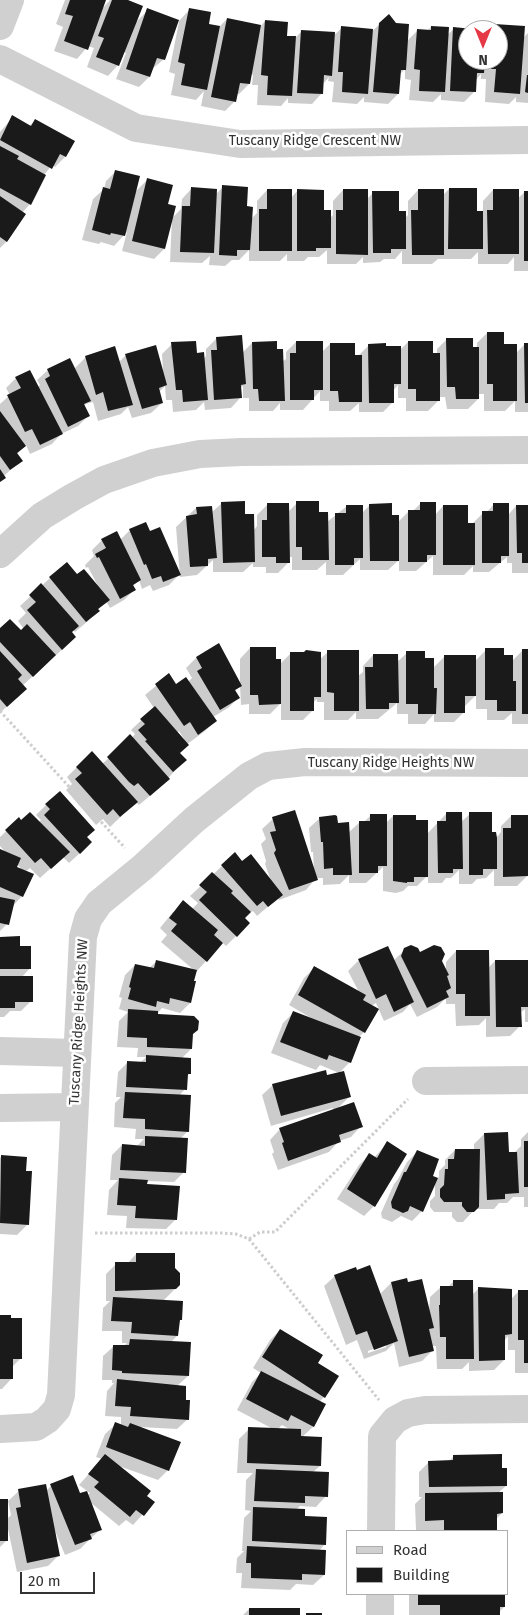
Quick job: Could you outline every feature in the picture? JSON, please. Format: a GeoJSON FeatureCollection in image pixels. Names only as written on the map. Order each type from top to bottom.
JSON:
{"type":"FeatureCollection","features":[{"type":"Feature","properties":{"kind":"street"},"geometry":{"type":"LineString","coordinates":[[0,26],[10,0]]}},
{"type":"Feature","properties":{"kind":"street","name":"Tuscany Ridge Crescent NW"},"geometry":{"type":"LineString","coordinates":[[0,59],[136,128],[155,131],[240,144],[528,140]]}},
{"type":"Feature","properties":{"kind":"street"},"geometry":{"type":"LineString","coordinates":[[0,554],[42,516],[73,497],[104,480],[153,463],[200,454],[241,452],[528,450]]}},
{"type":"Feature","properties":{"kind":"street","name":"Tuscany Ridge Heights NW"},"geometry":{"type":"LineString","coordinates":[[0,1429],[36,1427],[47,1420],[57,1409],[60,1395],[83,937],[88,919],[99,903],[194,820],[249,776],[268,766],[304,762],[528,763]]}},
{"type":"Feature","properties":{"kind":"street"},"geometry":{"type":"LineString","coordinates":[[0,1052],[76,1053]]}},
{"type":"Feature","properties":{"kind":"street"},"geometry":{"type":"LineString","coordinates":[[426,1081],[528,1080]]}},
{"type":"Feature","properties":{"kind":"street"},"geometry":{"type":"LineString","coordinates":[[0,1108],[74,1107]]}},
{"type":"Feature","properties":{"kind":"street"},"geometry":{"type":"LineString","coordinates":[[381,1530],[382,1436],[395,1420],[408,1413],[425,1410],[528,1410]]}},
{"type":"Feature","properties":{"kind":"street"},"geometry":{"type":"LineString","coordinates":[[380,1595],[380,1615]]}},
{"type":"Feature","properties":{"kind":"path"},"geometry":{"type":"LineString","coordinates":[[0,711],[142,867]]}},
{"type":"Feature","properties":{"kind":"path"},"geometry":{"type":"LineString","coordinates":[[249,1239],[260,1232],[275,1232],[426,1081]]}},
{"type":"Feature","properties":{"kind":"path"},"geometry":{"type":"LineString","coordinates":[[67,1233],[221,1233],[236,1234],[249,1239],[395,1420]]}},
{"type":"Feature","properties":{"kind":"building"},"geometry":{"type":"Polygon","coordinates":[[[70,0],[106,0],[88,50],[64,41],[73,16],[65,14],[70,0]]]}},
{"type":"Feature","properties":{"kind":"building"},"geometry":{"type":"Polygon","coordinates":[[[112,0],[128,0],[143,6],[119,66],[96,57],[104,38],[98,36],[112,0]]]}},
{"type":"Feature","properties":{"kind":"building"},"geometry":{"type":"Polygon","coordinates":[[[147,8],[179,20],[165,60],[157,58],[150,77],[126,69],[147,8]]]}},
{"type":"Feature","properties":{"kind":"building"},"geometry":{"type":"Polygon","coordinates":[[[189,8],[211,12],[209,24],[220,26],[207,90],[181,85],[185,64],[178,62],[189,8]]]}},
{"type":"Feature","properties":{"kind":"building"},"geometry":{"type":"Polygon","coordinates":[[[389,14],[396,23],[409,24],[406,70],[401,70],[399,94],[373,92],[379,23],[389,14]]]}},
{"type":"Feature","properties":{"kind":"building"},"geometry":{"type":"Polygon","coordinates":[[[227,18],[261,25],[250,84],[240,83],[236,102],[211,97],[227,18]]]}},
{"type":"Feature","properties":{"kind":"building"},"geometry":{"type":"Polygon","coordinates":[[[265,20],[288,22],[287,36],[296,36],[292,96],[267,95],[268,76],[261,75],[265,20]]]}},
{"type":"Feature","properties":{"kind":"building"},"geometry":{"type":"Polygon","coordinates":[[[508,25],[525,26],[520,94],[494,92],[496,70],[508,70],[508,25]]]}},
{"type":"Feature","properties":{"kind":"building"},"geometry":{"type":"Polygon","coordinates":[[[341,26],[373,29],[368,94],[342,92],[343,72],[338,72],[341,26]]]}},
{"type":"Feature","properties":{"kind":"building"},"geometry":{"type":"Polygon","coordinates":[[[431,26],[449,27],[445,92],[419,91],[420,70],[414,69],[417,29],[431,30],[431,26]]]}},
{"type":"Feature","properties":{"kind":"building"},"geometry":{"type":"Polygon","coordinates":[[[453,27],[458,28],[458,70],[484,70],[484,73],[477,73],[476,92],[450,91],[453,27]]]}},
{"type":"Feature","properties":{"kind":"building"},"geometry":{"type":"Polygon","coordinates":[[[301,30],[335,32],[332,76],[324,75],[323,94],[297,93],[301,30]]]}},
{"type":"Feature","properties":{"kind":"building"},"geometry":{"type":"Polygon","coordinates":[[[528,75],[528,93],[525,92],[528,75]]]}},
{"type":"Feature","properties":{"kind":"building"},"geometry":{"type":"Polygon","coordinates":[[[12,115],[31,126],[35,119],[75,141],[66,157],[60,154],[52,169],[0,140],[12,115]]]}},
{"type":"Feature","properties":{"kind":"building"},"geometry":{"type":"Polygon","coordinates":[[[0,146],[19,156],[17,159],[46,175],[31,205],[0,188],[0,146]]]}},
{"type":"Feature","properties":{"kind":"building"},"geometry":{"type":"Polygon","coordinates":[[[115,170],[140,176],[125,236],[111,233],[110,235],[92,230],[103,187],[110,189],[115,170]]]}},
{"type":"Feature","properties":{"kind":"building"},"geometry":{"type":"Polygon","coordinates":[[[147,178],[173,185],[168,204],[176,206],[165,249],[132,241],[147,178]]]}},
{"type":"Feature","properties":{"kind":"building"},"geometry":{"type":"Polygon","coordinates":[[[222,185],[248,187],[247,206],[253,207],[250,250],[237,250],[237,256],[219,255],[222,185]]]}},
{"type":"Feature","properties":{"kind":"building"},"geometry":{"type":"Polygon","coordinates":[[[191,187],[217,189],[214,253],[180,252],[182,206],[190,206],[191,187]]]}},
{"type":"Feature","properties":{"kind":"building"},"geometry":{"type":"Polygon","coordinates":[[[449,188],[477,188],[477,211],[483,211],[483,249],[448,249],[449,188]]]}},
{"type":"Feature","properties":{"kind":"building"},"geometry":{"type":"Polygon","coordinates":[[[267,189],[292,189],[292,251],[259,251],[259,209],[267,209],[267,189]]]}},
{"type":"Feature","properties":{"kind":"building"},"geometry":{"type":"Polygon","coordinates":[[[297,189],[324,190],[324,210],[331,210],[331,248],[316,248],[316,251],[297,251],[297,189]]]}},
{"type":"Feature","properties":{"kind":"building"},"geometry":{"type":"Polygon","coordinates":[[[343,189],[368,189],[368,255],[336,254],[336,210],[343,210],[343,189]]]}},
{"type":"Feature","properties":{"kind":"building"},"geometry":{"type":"Polygon","coordinates":[[[418,189],[444,189],[444,255],[412,255],[411,210],[418,210],[418,189]]]}},
{"type":"Feature","properties":{"kind":"building"},"geometry":{"type":"Polygon","coordinates":[[[493,189],[519,189],[519,254],[488,254],[487,210],[493,210],[493,189]]]}},
{"type":"Feature","properties":{"kind":"building"},"geometry":{"type":"Polygon","coordinates":[[[372,191],[399,191],[399,211],[406,211],[406,249],[391,249],[391,253],[373,253],[372,191]]]}},
{"type":"Feature","properties":{"kind":"building"},"geometry":{"type":"Polygon","coordinates":[[[524,191],[528,191],[528,261],[524,261],[524,191]]]}},
{"type":"Feature","properties":{"kind":"building"},"geometry":{"type":"Polygon","coordinates":[[[0,196],[26,214],[7,242],[0,237],[0,196]]]}},
{"type":"Feature","properties":{"kind":"building"},"geometry":{"type":"Polygon","coordinates":[[[487,332],[504,332],[504,344],[517,344],[517,401],[493,401],[493,384],[487,384],[487,332]]]}},
{"type":"Feature","properties":{"kind":"building"},"geometry":{"type":"Polygon","coordinates":[[[242,335],[246,384],[241,385],[242,398],[214,400],[211,350],[217,350],[216,337],[242,335]]]}},
{"type":"Feature","properties":{"kind":"building"},"geometry":{"type":"Polygon","coordinates":[[[446,338],[473,338],[473,347],[479,347],[479,399],[456,399],[455,387],[447,387],[446,338]]]}},
{"type":"Feature","properties":{"kind":"building"},"geometry":{"type":"Polygon","coordinates":[[[196,341],[197,353],[204,352],[208,400],[183,402],[182,390],[176,390],[171,342],[196,341]]]}},
{"type":"Feature","properties":{"kind":"building"},"geometry":{"type":"Polygon","coordinates":[[[277,341],[277,349],[283,349],[285,401],[259,401],[258,389],[253,389],[252,342],[277,341]]]}},
{"type":"Feature","properties":{"kind":"building"},"geometry":{"type":"Polygon","coordinates":[[[296,341],[323,341],[323,390],[314,390],[314,400],[290,400],[290,353],[296,353],[296,341]]]}},
{"type":"Feature","properties":{"kind":"building"},"geometry":{"type":"Polygon","coordinates":[[[408,341],[433,341],[433,353],[440,353],[440,401],[416,401],[416,389],[408,389],[408,341]]]}},
{"type":"Feature","properties":{"kind":"building"},"geometry":{"type":"Polygon","coordinates":[[[330,343],[355,343],[355,355],[362,355],[362,402],[339,402],[338,391],[330,391],[330,343]]]}},
{"type":"Feature","properties":{"kind":"building"},"geometry":{"type":"Polygon","coordinates":[[[386,343],[386,346],[401,346],[401,384],[394,384],[394,403],[369,403],[368,344],[386,343]]]}},
{"type":"Feature","properties":{"kind":"building"},"geometry":{"type":"Polygon","coordinates":[[[524,343],[528,343],[528,403],[525,403],[524,343]]]}},
{"type":"Feature","properties":{"kind":"building"},"geometry":{"type":"Polygon","coordinates":[[[156,345],[167,385],[159,388],[163,403],[142,409],[125,354],[156,345]]]}},
{"type":"Feature","properties":{"kind":"building"},"geometry":{"type":"Polygon","coordinates":[[[115,346],[133,405],[108,411],[103,392],[96,395],[85,356],[115,346]]]}},
{"type":"Feature","properties":{"kind":"building"},"geometry":{"type":"Polygon","coordinates":[[[70,358],[91,401],[84,404],[90,416],[68,427],[45,379],[50,376],[47,369],[70,358]]]}},
{"type":"Feature","properties":{"kind":"building"},"geometry":{"type":"Polygon","coordinates":[[[30,370],[63,434],[40,445],[32,429],[25,432],[7,395],[21,388],[15,377],[30,370]]]}},
{"type":"Feature","properties":{"kind":"building"},"geometry":{"type":"Polygon","coordinates":[[[0,411],[26,446],[17,453],[23,461],[10,470],[0,456],[0,411]]]}},
{"type":"Feature","properties":{"kind":"building"},"geometry":{"type":"Polygon","coordinates":[[[0,469],[6,478],[0,482],[0,469]]]}},
{"type":"Feature","properties":{"kind":"building"},"geometry":{"type":"Polygon","coordinates":[[[245,501],[245,514],[254,514],[255,562],[223,563],[221,502],[245,501]]]}},
{"type":"Feature","properties":{"kind":"building"},"geometry":{"type":"Polygon","coordinates":[[[296,501],[319,501],[319,512],[328,512],[329,560],[302,560],[302,547],[296,547],[296,501]]]}},
{"type":"Feature","properties":{"kind":"building"},"geometry":{"type":"Polygon","coordinates":[[[420,502],[436,502],[436,555],[427,555],[427,562],[408,562],[408,510],[420,510],[420,502]]]}},
{"type":"Feature","properties":{"kind":"building"},"geometry":{"type":"Polygon","coordinates":[[[267,503],[289,503],[290,563],[276,563],[276,557],[262,557],[262,520],[267,520],[267,503]]]}},
{"type":"Feature","properties":{"kind":"building"},"geometry":{"type":"Polygon","coordinates":[[[392,503],[392,515],[399,515],[399,561],[370,561],[369,504],[392,503]]]}},
{"type":"Feature","properties":{"kind":"building"},"geometry":{"type":"Polygon","coordinates":[[[493,503],[509,503],[509,556],[501,556],[501,563],[482,563],[482,511],[493,511],[493,503]]]}},
{"type":"Feature","properties":{"kind":"building"},"geometry":{"type":"Polygon","coordinates":[[[346,505],[363,505],[363,558],[354,558],[354,565],[335,565],[335,513],[346,513],[346,505]]]}},
{"type":"Feature","properties":{"kind":"building"},"geometry":{"type":"Polygon","coordinates":[[[443,505],[468,505],[468,523],[475,523],[475,565],[443,565],[443,505]]]}},
{"type":"Feature","properties":{"kind":"building"},"geometry":{"type":"Polygon","coordinates":[[[516,505],[528,505],[528,563],[522,563],[522,553],[517,553],[516,505]]]}},
{"type":"Feature","properties":{"kind":"building"},"geometry":{"type":"Polygon","coordinates":[[[212,506],[217,558],[208,559],[208,566],[190,567],[186,516],[197,514],[196,507],[212,506]]]}},
{"type":"Feature","properties":{"kind":"building"},"geometry":{"type":"Polygon","coordinates":[[[146,522],[150,531],[160,527],[181,575],[163,582],[161,576],[152,579],[129,529],[146,522]]]}},
{"type":"Feature","properties":{"kind":"building"},"geometry":{"type":"Polygon","coordinates":[[[117,531],[141,580],[133,585],[136,590],[120,599],[99,557],[97,558],[95,554],[106,548],[101,539],[117,531]]]}},
{"type":"Feature","properties":{"kind":"building"},"geometry":{"type":"Polygon","coordinates":[[[67,562],[77,574],[84,569],[110,600],[86,622],[49,577],[67,562]]]}},
{"type":"Feature","properties":{"kind":"building"},"geometry":{"type":"Polygon","coordinates":[[[41,583],[79,626],[72,632],[76,637],[62,650],[27,610],[36,602],[29,595],[41,583]]]}},
{"type":"Feature","properties":{"kind":"building"},"geometry":{"type":"Polygon","coordinates":[[[10,619],[21,630],[27,624],[56,655],[33,677],[0,642],[0,628],[10,619]]]}},
{"type":"Feature","properties":{"kind":"building"},"geometry":{"type":"Polygon","coordinates":[[[219,643],[242,686],[235,690],[240,698],[220,710],[197,671],[202,668],[196,657],[219,643]]]}},
{"type":"Feature","properties":{"kind":"building"},"geometry":{"type":"Polygon","coordinates":[[[250,647],[276,647],[276,659],[281,659],[281,704],[259,705],[258,695],[250,695],[250,647]]]}},
{"type":"Feature","properties":{"kind":"building"},"geometry":{"type":"Polygon","coordinates":[[[485,648],[504,648],[504,655],[513,655],[513,681],[516,681],[516,711],[497,711],[497,700],[485,700],[485,648]]]}},
{"type":"Feature","properties":{"kind":"building"},"geometry":{"type":"Polygon","coordinates":[[[522,649],[528,649],[528,714],[522,714],[522,649]]]}},
{"type":"Feature","properties":{"kind":"building"},"geometry":{"type":"Polygon","coordinates":[[[306,650],[321,652],[321,697],[314,697],[314,711],[290,711],[290,652],[304,652],[306,650]]]}},
{"type":"Feature","properties":{"kind":"building"},"geometry":{"type":"Polygon","coordinates":[[[327,650],[359,650],[359,711],[334,711],[334,693],[327,692],[327,650]]]}},
{"type":"Feature","properties":{"kind":"building"},"geometry":{"type":"Polygon","coordinates":[[[0,651],[22,675],[18,679],[27,689],[7,707],[0,699],[0,651]]]}},
{"type":"Feature","properties":{"kind":"building"},"geometry":{"type":"Polygon","coordinates":[[[406,651],[425,651],[425,658],[434,658],[434,688],[437,688],[436,714],[418,714],[418,704],[406,704],[406,651]]]}},
{"type":"Feature","properties":{"kind":"building"},"geometry":{"type":"Polygon","coordinates":[[[373,654],[398,654],[399,703],[389,703],[389,709],[366,709],[365,667],[373,667],[373,654]]]}},
{"type":"Feature","properties":{"kind":"building"},"geometry":{"type":"Polygon","coordinates":[[[444,655],[476,655],[476,696],[465,696],[465,713],[444,713],[444,655]]]}},
{"type":"Feature","properties":{"kind":"building"},"geometry":{"type":"Polygon","coordinates":[[[169,673],[176,684],[186,677],[217,721],[198,735],[190,722],[184,726],[155,684],[169,673]]]}},
{"type":"Feature","properties":{"kind":"building"},"geometry":{"type":"Polygon","coordinates":[[[155,706],[189,745],[180,753],[187,760],[173,772],[145,741],[147,740],[138,730],[145,724],[140,719],[155,706]]]}},
{"type":"Feature","properties":{"kind":"building"},"geometry":{"type":"Polygon","coordinates":[[[130,734],[170,779],[150,796],[138,783],[134,786],[129,782],[107,757],[130,734]]]}},
{"type":"Feature","properties":{"kind":"building"},"geometry":{"type":"Polygon","coordinates":[[[92,751],[138,802],[120,817],[113,809],[107,815],[75,779],[82,773],[76,767],[92,751]]]}},
{"type":"Feature","properties":{"kind":"building"},"geometry":{"type":"Polygon","coordinates":[[[60,791],[95,830],[87,837],[92,842],[80,854],[44,815],[50,809],[45,804],[60,791]]]}},
{"type":"Feature","properties":{"kind":"building"},"geometry":{"type":"Polygon","coordinates":[[[295,810],[318,880],[289,890],[274,853],[276,850],[270,832],[276,831],[272,817],[295,810]]]}},
{"type":"Feature","properties":{"kind":"building"},"geometry":{"type":"Polygon","coordinates":[[[30,812],[70,852],[51,869],[41,858],[35,863],[5,830],[19,817],[21,820],[30,812]]]}},
{"type":"Feature","properties":{"kind":"building"},"geometry":{"type":"Polygon","coordinates":[[[446,812],[462,812],[463,869],[453,869],[453,873],[438,873],[437,821],[446,821],[446,812]]]}},
{"type":"Feature","properties":{"kind":"building"},"geometry":{"type":"Polygon","coordinates":[[[469,812],[492,812],[492,832],[496,832],[497,838],[497,869],[483,869],[483,875],[469,875],[469,812]]]}},
{"type":"Feature","properties":{"kind":"building"},"geometry":{"type":"Polygon","coordinates":[[[370,814],[387,814],[387,866],[378,866],[378,873],[359,873],[359,821],[370,821],[370,814]]]}},
{"type":"Feature","properties":{"kind":"building"},"geometry":{"type":"Polygon","coordinates":[[[393,815],[416,815],[416,820],[428,820],[428,877],[414,877],[414,882],[407,883],[393,881],[393,815]]]}},
{"type":"Feature","properties":{"kind":"building"},"geometry":{"type":"Polygon","coordinates":[[[511,815],[528,815],[528,876],[503,877],[503,828],[511,828],[511,815]]]}},
{"type":"Feature","properties":{"kind":"building"},"geometry":{"type":"Polygon","coordinates":[[[337,816],[338,823],[349,822],[352,875],[333,875],[333,868],[324,869],[323,842],[321,842],[319,817],[337,816]]]}},
{"type":"Feature","properties":{"kind":"building"},"geometry":{"type":"Polygon","coordinates":[[[0,849],[21,858],[17,867],[34,874],[23,897],[0,887],[0,849]]]}},
{"type":"Feature","properties":{"kind":"building"},"geometry":{"type":"Polygon","coordinates":[[[235,852],[242,861],[251,854],[283,895],[268,907],[263,901],[257,906],[221,865],[235,852]]]}},
{"type":"Feature","properties":{"kind":"building"},"geometry":{"type":"Polygon","coordinates":[[[212,872],[233,891],[231,893],[251,912],[245,918],[250,923],[237,937],[199,900],[207,892],[199,885],[212,872]]]}},
{"type":"Feature","properties":{"kind":"building"},"geometry":{"type":"Polygon","coordinates":[[[0,897],[15,900],[9,925],[0,923],[0,897]]]}},
{"type":"Feature","properties":{"kind":"building"},"geometry":{"type":"Polygon","coordinates":[[[183,900],[218,930],[214,935],[223,943],[207,962],[171,931],[177,924],[169,918],[183,900]]]}},
{"type":"Feature","properties":{"kind":"building"},"geometry":{"type":"Polygon","coordinates":[[[20,936],[20,946],[31,946],[31,969],[0,969],[0,937],[20,936]]]}},
{"type":"Feature","properties":{"kind":"building"},"geometry":{"type":"Polygon","coordinates":[[[411,945],[418,948],[420,952],[434,945],[441,947],[445,954],[442,961],[449,975],[447,976],[451,988],[446,991],[449,997],[427,1008],[401,956],[404,948],[411,945]]]}},
{"type":"Feature","properties":{"kind":"building"},"geometry":{"type":"Polygon","coordinates":[[[388,946],[414,1002],[394,1012],[386,994],[376,999],[358,959],[388,946]]]}},
{"type":"Feature","properties":{"kind":"building"},"geometry":{"type":"Polygon","coordinates":[[[456,950],[489,950],[490,1016],[465,1016],[465,994],[456,994],[456,950]]]}},
{"type":"Feature","properties":{"kind":"building"},"geometry":{"type":"Polygon","coordinates":[[[156,960],[197,970],[191,1003],[170,998],[169,1004],[157,1001],[156,1007],[128,999],[135,964],[154,968],[156,960]]]}},
{"type":"Feature","properties":{"kind":"building"},"geometry":{"type":"Polygon","coordinates":[[[495,960],[528,960],[528,1007],[521,1007],[522,1027],[496,1027],[495,960]]]}},
{"type":"Feature","properties":{"kind":"building"},"geometry":{"type":"Polygon","coordinates":[[[314,966],[366,995],[363,1000],[379,1009],[365,1033],[298,995],[314,966]]]}},
{"type":"Feature","properties":{"kind":"building"},"geometry":{"type":"Polygon","coordinates":[[[0,976],[33,976],[33,1002],[15,1002],[15,1008],[0,1008],[0,976]]]}},
{"type":"Feature","properties":{"kind":"building"},"geometry":{"type":"Polygon","coordinates":[[[128,1009],[158,1011],[158,1014],[194,1016],[199,1021],[198,1030],[193,1034],[192,1049],[147,1047],[147,1038],[127,1037],[128,1009]]]}},
{"type":"Feature","properties":{"kind":"building"},"geometry":{"type":"Polygon","coordinates":[[[293,1011],[361,1037],[351,1063],[329,1055],[327,1060],[280,1042],[293,1011]]]}},
{"type":"Feature","properties":{"kind":"building"},"geometry":{"type":"Polygon","coordinates":[[[146,1055],[191,1058],[191,1074],[188,1074],[187,1090],[126,1087],[127,1061],[146,1062],[146,1055]]]}},
{"type":"Feature","properties":{"kind":"building"},"geometry":{"type":"Polygon","coordinates":[[[326,1070],[327,1075],[344,1071],[351,1097],[281,1116],[272,1084],[326,1070]]]}},
{"type":"Feature","properties":{"kind":"building"},"geometry":{"type":"Polygon","coordinates":[[[125,1092],[191,1095],[189,1132],[145,1129],[145,1119],[123,1118],[125,1092]]]}},
{"type":"Feature","properties":{"kind":"building"},"geometry":{"type":"Polygon","coordinates":[[[354,1102],[363,1127],[339,1135],[341,1142],[288,1161],[279,1128],[354,1102]]]}},
{"type":"Feature","properties":{"kind":"building"},"geometry":{"type":"Polygon","coordinates":[[[508,1132],[509,1152],[517,1152],[519,1193],[505,1194],[505,1199],[487,1200],[484,1133],[508,1132]]]}},
{"type":"Feature","properties":{"kind":"building"},"geometry":{"type":"Polygon","coordinates":[[[145,1136],[188,1138],[186,1173],[120,1170],[122,1144],[145,1146],[145,1136]]]}},
{"type":"Feature","properties":{"kind":"building"},"geometry":{"type":"Polygon","coordinates":[[[387,1141],[407,1154],[375,1207],[347,1189],[369,1153],[377,1158],[387,1141]]]}},
{"type":"Feature","properties":{"kind":"building"},"geometry":{"type":"Polygon","coordinates":[[[524,1141],[528,1141],[528,1187],[524,1187],[524,1141]]]}},
{"type":"Feature","properties":{"kind":"building"},"geometry":{"type":"Polygon","coordinates":[[[455,1149],[480,1149],[479,1207],[474,1212],[467,1212],[462,1206],[462,1202],[444,1202],[440,1197],[440,1189],[444,1185],[445,1169],[448,1169],[448,1159],[454,1159],[455,1149]]]}},
{"type":"Feature","properties":{"kind":"building"},"geometry":{"type":"Polygon","coordinates":[[[417,1150],[439,1159],[433,1176],[438,1178],[423,1212],[410,1206],[408,1211],[403,1213],[392,1208],[391,1202],[404,1172],[406,1172],[417,1150]]]}},
{"type":"Feature","properties":{"kind":"building"},"geometry":{"type":"Polygon","coordinates":[[[1,1155],[27,1157],[26,1171],[32,1171],[29,1225],[0,1223],[1,1155]]]}},
{"type":"Feature","properties":{"kind":"building"},"geometry":{"type":"Polygon","coordinates":[[[119,1178],[148,1180],[147,1184],[180,1186],[177,1220],[135,1218],[136,1206],[117,1205],[119,1178]]]}},
{"type":"Feature","properties":{"kind":"building"},"geometry":{"type":"Polygon","coordinates":[[[136,1253],[175,1253],[175,1268],[180,1273],[180,1285],[176,1289],[115,1291],[115,1262],[136,1262],[136,1253]]]}},
{"type":"Feature","properties":{"kind":"building"},"geometry":{"type":"Polygon","coordinates":[[[370,1265],[398,1341],[374,1350],[367,1331],[356,1335],[334,1275],[356,1267],[357,1270],[370,1265]]]}},
{"type":"Feature","properties":{"kind":"building"},"geometry":{"type":"Polygon","coordinates":[[[407,1278],[408,1282],[422,1279],[434,1328],[429,1329],[434,1351],[409,1357],[391,1282],[407,1278]]]}},
{"type":"Feature","properties":{"kind":"building"},"geometry":{"type":"Polygon","coordinates":[[[453,1280],[473,1280],[474,1359],[446,1359],[446,1337],[440,1337],[440,1286],[453,1286],[453,1280]]]}},
{"type":"Feature","properties":{"kind":"building"},"geometry":{"type":"Polygon","coordinates":[[[478,1287],[512,1289],[512,1334],[505,1335],[505,1360],[479,1361],[478,1287]]]}},
{"type":"Feature","properties":{"kind":"building"},"geometry":{"type":"Polygon","coordinates":[[[518,1290],[528,1290],[528,1363],[524,1363],[524,1340],[518,1340],[518,1290]]]}},
{"type":"Feature","properties":{"kind":"building"},"geometry":{"type":"Polygon","coordinates":[[[113,1297],[183,1301],[182,1320],[180,1320],[178,1336],[131,1333],[132,1322],[111,1321],[113,1297]]]}},
{"type":"Feature","properties":{"kind":"building"},"geometry":{"type":"Polygon","coordinates":[[[0,1315],[22,1318],[22,1359],[13,1359],[13,1379],[0,1379],[0,1315]]]}},
{"type":"Feature","properties":{"kind":"building"},"geometry":{"type":"Polygon","coordinates":[[[280,1329],[323,1355],[318,1363],[339,1376],[325,1398],[262,1357],[280,1329]]]}},
{"type":"Feature","properties":{"kind":"building"},"geometry":{"type":"Polygon","coordinates":[[[130,1339],[191,1342],[189,1376],[122,1373],[122,1371],[112,1370],[113,1345],[129,1345],[130,1339]]]}},
{"type":"Feature","properties":{"kind":"building"},"geometry":{"type":"Polygon","coordinates":[[[261,1371],[326,1404],[314,1427],[291,1415],[288,1421],[246,1399],[261,1371]]]}},
{"type":"Feature","properties":{"kind":"building"},"geometry":{"type":"Polygon","coordinates":[[[117,1379],[186,1386],[186,1400],[190,1400],[189,1420],[130,1416],[131,1407],[115,1406],[117,1379]]]}},
{"type":"Feature","properties":{"kind":"building"},"geometry":{"type":"Polygon","coordinates":[[[115,1422],[128,1427],[130,1423],[181,1442],[169,1471],[106,1447],[115,1422]]]}},
{"type":"Feature","properties":{"kind":"building"},"geometry":{"type":"Polygon","coordinates":[[[248,1427],[301,1429],[301,1436],[322,1437],[321,1466],[247,1463],[248,1427]]]}},
{"type":"Feature","properties":{"kind":"building"},"geometry":{"type":"Polygon","coordinates":[[[105,1454],[151,1491],[147,1496],[155,1502],[144,1516],[136,1510],[130,1517],[94,1487],[99,1482],[88,1474],[105,1454]]]}},
{"type":"Feature","properties":{"kind":"building"},"geometry":{"type":"Polygon","coordinates":[[[502,1454],[502,1468],[507,1468],[507,1486],[429,1487],[428,1461],[453,1460],[453,1455],[502,1454]]]}},
{"type":"Feature","properties":{"kind":"building"},"geometry":{"type":"Polygon","coordinates":[[[256,1469],[329,1472],[328,1497],[305,1496],[305,1503],[254,1501],[256,1469]]]}},
{"type":"Feature","properties":{"kind":"building"},"geometry":{"type":"Polygon","coordinates":[[[73,1475],[80,1493],[87,1491],[102,1530],[90,1534],[92,1539],[75,1545],[50,1484],[73,1475]]]}},
{"type":"Feature","properties":{"kind":"building"},"geometry":{"type":"Polygon","coordinates":[[[46,1484],[60,1556],[27,1563],[16,1508],[21,1507],[18,1489],[46,1484]]]}},
{"type":"Feature","properties":{"kind":"building"},"geometry":{"type":"Polygon","coordinates":[[[503,1492],[503,1513],[497,1514],[497,1530],[444,1530],[444,1520],[425,1521],[425,1493],[503,1492]]]}},
{"type":"Feature","properties":{"kind":"building"},"geometry":{"type":"Polygon","coordinates":[[[0,1499],[8,1499],[8,1541],[0,1541],[0,1499]]]}},
{"type":"Feature","properties":{"kind":"building"},"geometry":{"type":"Polygon","coordinates":[[[253,1507],[305,1509],[305,1516],[327,1517],[326,1545],[252,1541],[253,1507]]]}},
{"type":"Feature","properties":{"kind":"building"},"geometry":{"type":"Polygon","coordinates":[[[247,1546],[326,1550],[325,1575],[302,1574],[302,1580],[251,1578],[251,1563],[246,1563],[247,1546]]]}},
{"type":"Feature","properties":{"kind":"building"},"geometry":{"type":"Polygon","coordinates":[[[418,1595],[505,1595],[505,1607],[500,1607],[500,1615],[440,1615],[440,1605],[418,1605],[418,1595]]]}},
{"type":"Feature","properties":{"kind":"building"},"geometry":{"type":"Polygon","coordinates":[[[249,1608],[300,1608],[300,1615],[249,1615],[249,1608]]]}},
{"type":"Feature","properties":{"kind":"building"},"geometry":{"type":"Polygon","coordinates":[[[306,1613],[322,1613],[322,1615],[306,1615],[306,1613]]]}}]}
